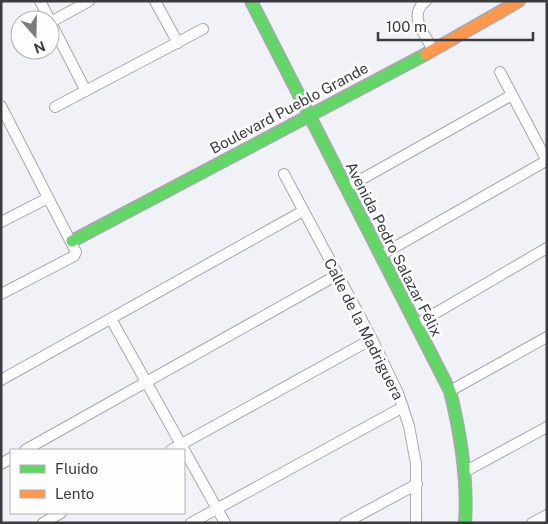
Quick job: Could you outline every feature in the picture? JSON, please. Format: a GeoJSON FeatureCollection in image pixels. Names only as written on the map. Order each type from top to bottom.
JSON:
{"type":"FeatureCollection","features":[{"type":"Feature","properties":{"kind":"street"},"geometry":{"type":"LineString","coordinates":[[60,16],[89,1]]}},
{"type":"Feature","properties":{"kind":"street"},"geometry":{"type":"LineString","coordinates":[[155,1],[178,43]]}},
{"type":"Feature","properties":{"kind":"street","name":"Avenida Pedro Salazar Félix"},"geometry":{"type":"LineString","coordinates":[[251,1],[450,391],[460,432],[466,471],[465,523]]}},
{"type":"Feature","properties":{"kind":"street"},"geometry":{"type":"LineString","coordinates":[[426,1],[420,5],[416,14],[417,21],[433,50]]}},
{"type":"Feature","properties":{"kind":"street","name":"Boulevard Pueblo Grande"},"geometry":{"type":"LineString","coordinates":[[72,241],[433,50],[519,1]]}},
{"type":"Feature","properties":{"kind":"street"},"geometry":{"type":"LineString","coordinates":[[56,107],[203,29]]}},
{"type":"Feature","properties":{"kind":"street"},"geometry":{"type":"LineString","coordinates":[[60,40],[86,91]]}},
{"type":"Feature","properties":{"kind":"street"},"geometry":{"type":"LineString","coordinates":[[381,254],[547,161],[500,72]]}},
{"type":"Feature","properties":{"kind":"street"},"geometry":{"type":"LineString","coordinates":[[346,188],[512,95]]}},
{"type":"Feature","properties":{"kind":"street"},"geometry":{"type":"LineString","coordinates":[[1,106],[76,249],[74,256],[1,294]]}},
{"type":"Feature","properties":{"kind":"street","name":"Calle de la Madriguera"},"geometry":{"type":"LineString","coordinates":[[284,174],[372,339],[404,407],[413,445],[418,484],[416,523]]}},
{"type":"Feature","properties":{"kind":"street"},"geometry":{"type":"LineString","coordinates":[[1,222],[48,198]]}},
{"type":"Feature","properties":{"kind":"street"},"geometry":{"type":"LineString","coordinates":[[1,380],[303,211]]}},
{"type":"Feature","properties":{"kind":"street"},"geometry":{"type":"LineString","coordinates":[[417,324],[547,248]]}},
{"type":"Feature","properties":{"kind":"street"},"geometry":{"type":"LineString","coordinates":[[28,449],[337,275]]}},
{"type":"Feature","properties":{"kind":"street"},"geometry":{"type":"LineString","coordinates":[[111,319],[183,449]]}},
{"type":"Feature","properties":{"kind":"street"},"geometry":{"type":"LineString","coordinates":[[450,391],[547,337]]}},
{"type":"Feature","properties":{"kind":"street"},"geometry":{"type":"LineString","coordinates":[[173,449],[372,339]]}},
{"type":"Feature","properties":{"kind":"street"},"geometry":{"type":"LineString","coordinates":[[191,523],[404,407]]}},
{"type":"Feature","properties":{"kind":"street"},"geometry":{"type":"LineString","coordinates":[[466,471],[547,427]]}},
{"type":"Feature","properties":{"kind":"street"},"geometry":{"type":"LineString","coordinates":[[185,452],[225,523]]}},
{"type":"Feature","properties":{"kind":"street"},"geometry":{"type":"LineString","coordinates":[[346,523],[418,484]]}},
{"type":"Feature","properties":{"kind":"street"},"geometry":{"type":"LineString","coordinates":[[43,523],[59,514]]}},
{"type":"Feature","properties":{"kind":"street"},"geometry":{"type":"LineString","coordinates":[[532,523],[547,515]]}},
{"type":"Feature","properties":{"kind":"traffic: fast"},"geometry":{"type":"LineString","coordinates":[[251,1],[450,391],[463,457],[466,506],[465,523]]}},
{"type":"Feature","properties":{"kind":"traffic: fast"},"geometry":{"type":"LineString","coordinates":[[72,241],[426,54]]}},
{"type":"Feature","properties":{"kind":"traffic: slow"},"geometry":{"type":"LineString","coordinates":[[426,54],[519,1]]}}]}
